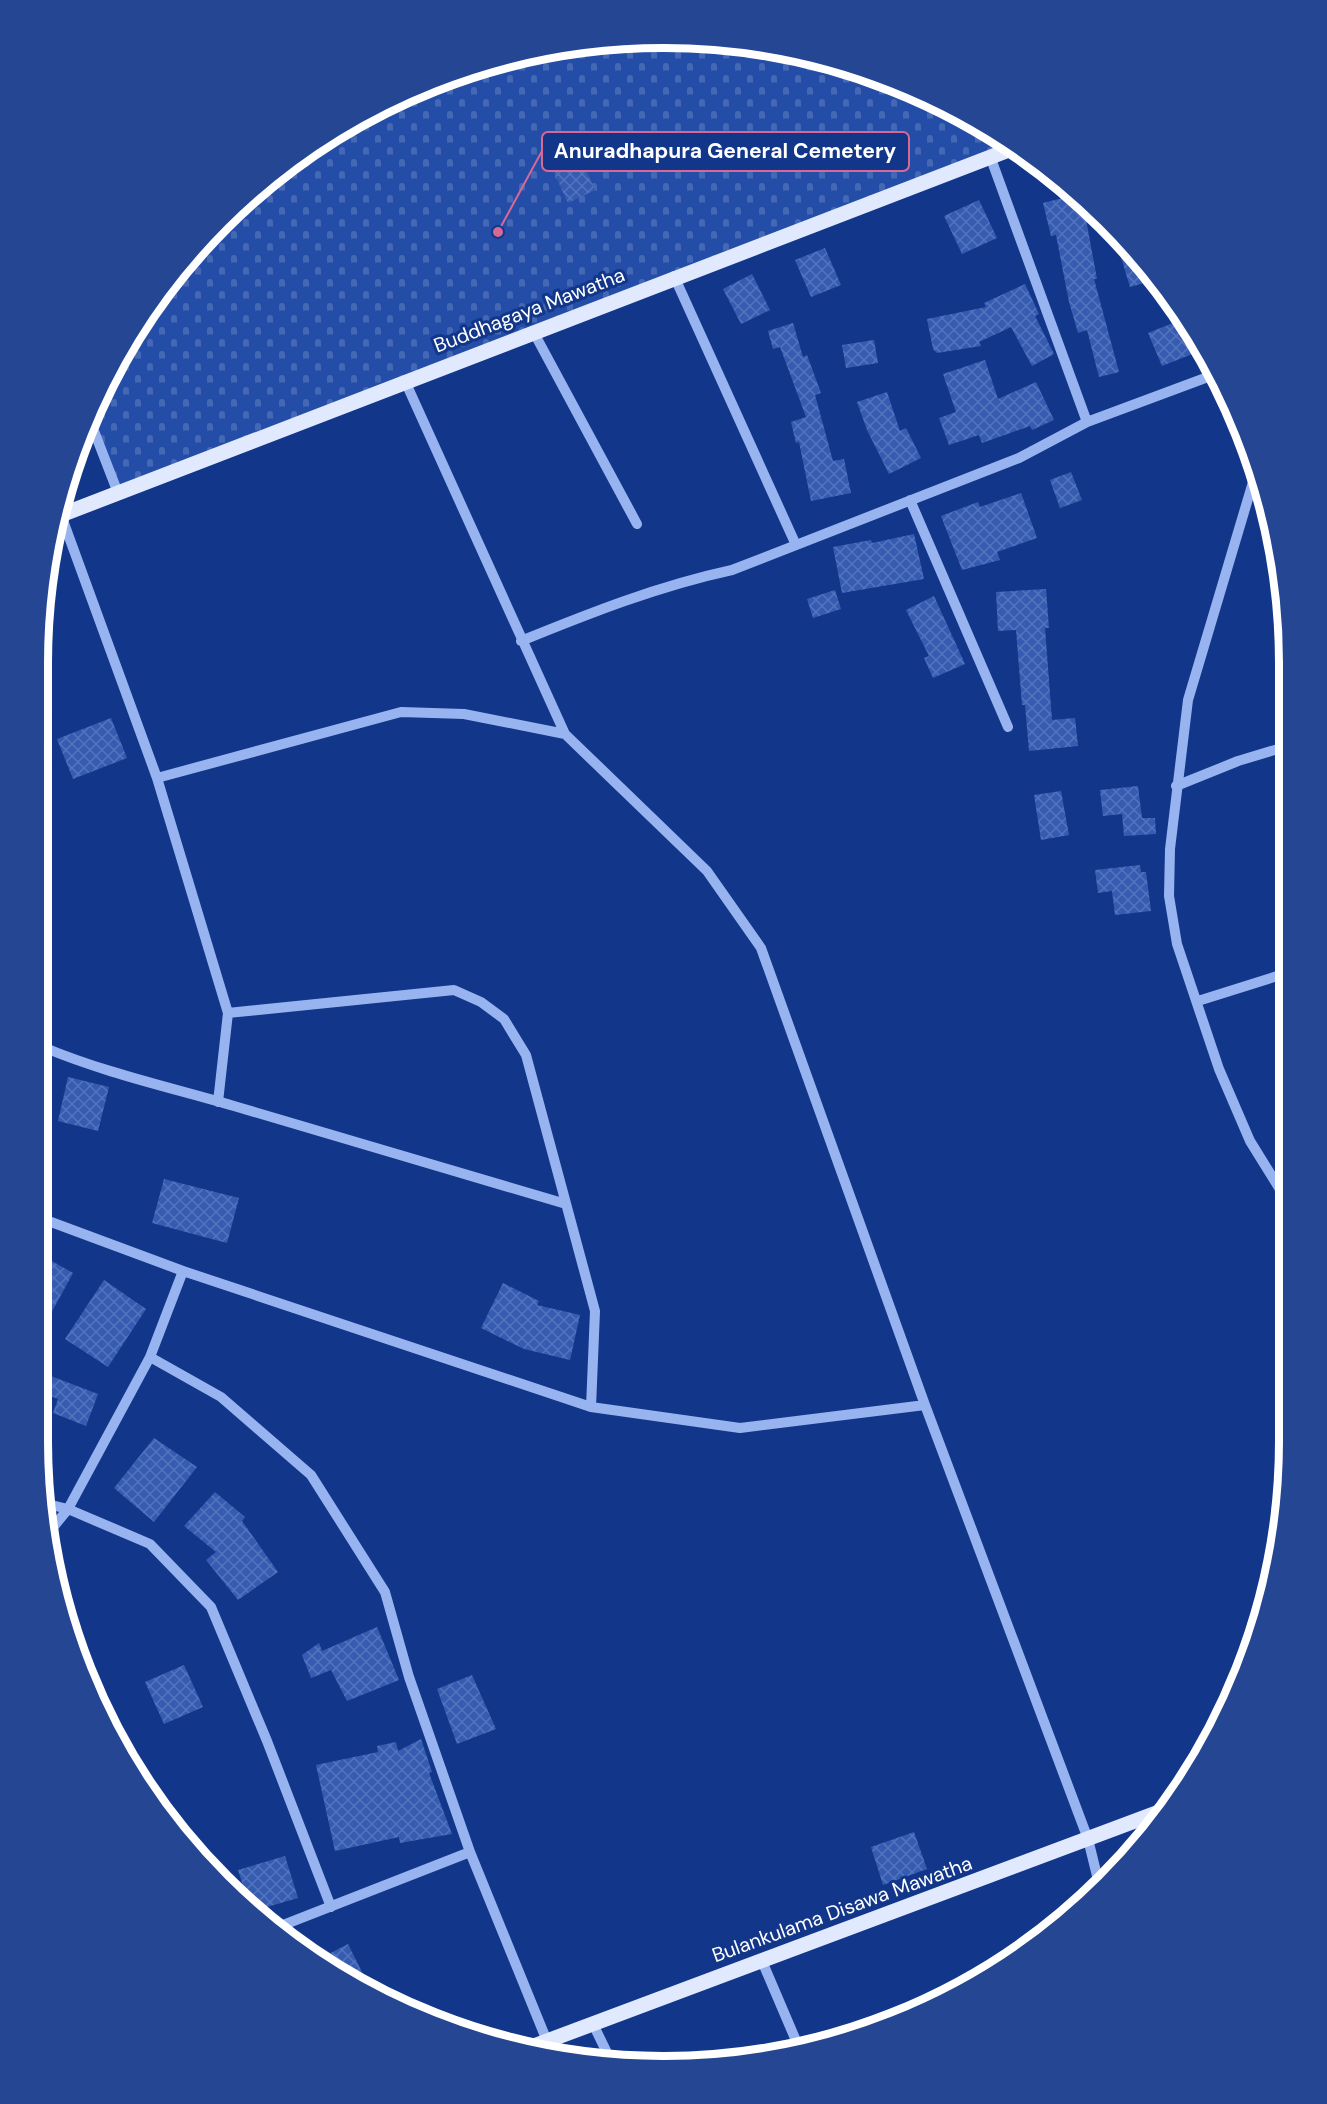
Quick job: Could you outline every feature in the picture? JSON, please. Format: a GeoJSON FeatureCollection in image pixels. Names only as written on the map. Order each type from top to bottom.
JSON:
{"type":"FeatureCollection","features":[{"type":"Feature","properties":{"kind":"main road","name":"Buddhagaya Mawatha"},"geometry":{"type":"LineString","coordinates":[[67,513],[674,276],[1004,151]]}},
{"type":"Feature","properties":{"kind":"main road","name":"Bulankulama Disawa Mawatha"},"geometry":{"type":"LineString","coordinates":[[541,2043],[1152,1815]]}},
{"type":"Feature","properties":{"kind":"street"},"geometry":{"type":"LineString","coordinates":[[990,156],[1087,422]]}},
{"type":"Feature","properties":{"kind":"street"},"geometry":{"type":"LineString","coordinates":[[674,276],[796,545]]}},
{"type":"Feature","properties":{"kind":"street"},"geometry":{"type":"LineString","coordinates":[[534,331],[637,524]]}},
{"type":"Feature","properties":{"kind":"street"},"geometry":{"type":"LineString","coordinates":[[521,641],[625,599],[682,581],[732,570],[1019,458],[1087,422],[1208,377]]}},
{"type":"Feature","properties":{"kind":"street"},"geometry":{"type":"LineString","coordinates":[[405,381],[564,734],[707,871],[760,948],[925,1405],[1088,1839],[1097,1877]]}},
{"type":"Feature","properties":{"kind":"street"},"geometry":{"type":"LineString","coordinates":[[94,432],[118,493]]}},
{"type":"Feature","properties":{"kind":"street"},"geometry":{"type":"LineString","coordinates":[[1252,485],[1188,700],[1176,786],[1170,849],[1169,896],[1177,944],[1219,1069],[1250,1140],[1279,1188]]}},
{"type":"Feature","properties":{"kind":"street"},"geometry":{"type":"LineString","coordinates":[[910,500],[1008,727]]}},
{"type":"Feature","properties":{"kind":"street"},"geometry":{"type":"LineString","coordinates":[[64,524],[157,778],[228,1013],[218,1102]]}},
{"type":"Feature","properties":{"kind":"street"},"geometry":{"type":"LineString","coordinates":[[157,778],[401,712],[464,714],[564,734]]}},
{"type":"Feature","properties":{"kind":"street"},"geometry":{"type":"LineString","coordinates":[[1176,786],[1238,761],[1279,749]]}},
{"type":"Feature","properties":{"kind":"street"},"geometry":{"type":"LineString","coordinates":[[1198,1002],[1279,976]]}},
{"type":"Feature","properties":{"kind":"street"},"geometry":{"type":"LineString","coordinates":[[228,1013],[454,990],[481,1002],[504,1019],[526,1054],[595,1311],[591,1407]]}},
{"type":"Feature","properties":{"kind":"street"},"geometry":{"type":"LineString","coordinates":[[48,1049],[88,1066],[566,1204]]}},
{"type":"Feature","properties":{"kind":"street"},"geometry":{"type":"LineString","coordinates":[[48,1221],[183,1271],[591,1407],[740,1428],[925,1405]]}},
{"type":"Feature","properties":{"kind":"street"},"geometry":{"type":"LineString","coordinates":[[54,1526],[68,1509],[150,1357],[183,1271]]}},
{"type":"Feature","properties":{"kind":"street"},"geometry":{"type":"LineString","coordinates":[[150,1357],[221,1397],[311,1475],[385,1592],[409,1677],[470,1852],[547,2041]]}},
{"type":"Feature","properties":{"kind":"street"},"geometry":{"type":"LineString","coordinates":[[51,1505],[68,1509],[150,1544],[211,1606],[267,1741],[331,1907]]}},
{"type":"Feature","properties":{"kind":"street"},"geometry":{"type":"LineString","coordinates":[[284,1925],[470,1852]]}},
{"type":"Feature","properties":{"kind":"street"},"geometry":{"type":"LineString","coordinates":[[762,1960],[796,2041]]}},
{"type":"Feature","properties":{"kind":"street"},"geometry":{"type":"LineString","coordinates":[[592,2024],[607,2053]]}},
{"type":"Feature","properties":{"kind":"green space"},"geometry":{"type":"Polygon","coordinates":[[[623,49],[704,49],[784,60],[861,81],[936,111],[1004,152],[118,493],[94,431],[111,391],[130,356],[175,289],[228,228],[289,175],[356,130],[428,95],[504,69],[583,53],[623,49]]]}},
{"type":"Feature","properties":{"kind":"building"},"geometry":{"type":"Polygon","coordinates":[[[573,142],[595,190],[568,203],[546,155],[573,142]]]}},
{"type":"Feature","properties":{"kind":"building"},"geometry":{"type":"Polygon","coordinates":[[[1065,197],[1085,216],[1097,279],[1094,279],[1119,372],[1099,377],[1087,330],[1078,333],[1069,302],[1056,235],[1051,236],[1043,203],[1065,197]]]}},
{"type":"Feature","properties":{"kind":"building"},"geometry":{"type":"Polygon","coordinates":[[[979,200],[997,238],[962,254],[944,216],[979,200]]]}},
{"type":"Feature","properties":{"kind":"building"},"geometry":{"type":"Polygon","coordinates":[[[825,248],[841,285],[811,297],[795,260],[825,248]]]}},
{"type":"Feature","properties":{"kind":"building"},"geometry":{"type":"Polygon","coordinates":[[[1122,253],[1146,282],[1130,287],[1120,254],[1122,253]]]}},
{"type":"Feature","properties":{"kind":"building"},"geometry":{"type":"Polygon","coordinates":[[[752,274],[770,310],[741,324],[723,289],[752,274]]]}},
{"type":"Feature","properties":{"kind":"building"},"geometry":{"type":"Polygon","coordinates":[[[1025,284],[1039,314],[1035,316],[1054,354],[1032,366],[1011,327],[979,342],[981,346],[937,353],[933,349],[927,319],[986,307],[984,303],[1025,284]]]}},
{"type":"Feature","properties":{"kind":"building"},"geometry":{"type":"Polygon","coordinates":[[[1175,322],[1195,353],[1162,366],[1148,333],[1175,322]]]}},
{"type":"Feature","properties":{"kind":"building"},"geometry":{"type":"Polygon","coordinates":[[[793,323],[803,357],[807,355],[821,393],[815,395],[833,461],[844,459],[851,493],[811,501],[799,442],[796,443],[791,422],[806,417],[780,347],[773,349],[768,331],[793,323]]]}},
{"type":"Feature","properties":{"kind":"building"},"geometry":{"type":"Polygon","coordinates":[[[874,340],[878,363],[846,368],[842,345],[874,340]]]}},
{"type":"Feature","properties":{"kind":"building"},"geometry":{"type":"Polygon","coordinates":[[[985,360],[998,399],[1036,382],[1054,420],[1032,430],[1030,426],[982,443],[979,435],[949,445],[939,418],[956,412],[943,374],[985,360]]]}},
{"type":"Feature","properties":{"kind":"building"},"geometry":{"type":"Polygon","coordinates":[[[887,392],[900,431],[906,428],[921,458],[889,474],[867,430],[857,402],[887,392]]]}},
{"type":"Feature","properties":{"kind":"building"},"geometry":{"type":"Polygon","coordinates":[[[1071,472],[1082,500],[1060,508],[1050,480],[1071,472]]]}},
{"type":"Feature","properties":{"kind":"building"},"geometry":{"type":"Polygon","coordinates":[[[1021,493],[1037,538],[997,552],[1000,560],[962,570],[941,516],[978,502],[980,507],[1021,493]]]}},
{"type":"Feature","properties":{"kind":"building"},"geometry":{"type":"Polygon","coordinates":[[[914,534],[924,579],[842,593],[833,547],[871,540],[872,543],[914,534]]]}},
{"type":"Feature","properties":{"kind":"building"},"geometry":{"type":"Polygon","coordinates":[[[1046,589],[1049,628],[1045,628],[1052,720],[1075,718],[1078,746],[1029,751],[1025,705],[1022,705],[1016,630],[998,631],[996,592],[1046,589]]]}},
{"type":"Feature","properties":{"kind":"building"},"geometry":{"type":"Polygon","coordinates":[[[835,590],[841,609],[813,618],[807,599],[835,590]]]}},
{"type":"Feature","properties":{"kind":"building"},"geometry":{"type":"Polygon","coordinates":[[[934,596],[965,664],[933,678],[924,658],[929,656],[906,610],[934,596]]]}},
{"type":"Feature","properties":{"kind":"building"},"geometry":{"type":"Polygon","coordinates":[[[111,718],[127,758],[73,779],[57,739],[111,718]]]}},
{"type":"Feature","properties":{"kind":"building"},"geometry":{"type":"Polygon","coordinates":[[[1138,786],[1142,818],[1155,818],[1156,834],[1124,836],[1122,814],[1103,816],[1100,790],[1138,786]]]}},
{"type":"Feature","properties":{"kind":"building"},"geometry":{"type":"Polygon","coordinates":[[[1061,791],[1069,835],[1041,840],[1034,795],[1061,791]]]}},
{"type":"Feature","properties":{"kind":"building"},"geometry":{"type":"Polygon","coordinates":[[[1140,865],[1141,872],[1146,872],[1151,911],[1115,915],[1112,891],[1098,893],[1095,870],[1140,865]]]}},
{"type":"Feature","properties":{"kind":"building"},"geometry":{"type":"Polygon","coordinates":[[[68,1077],[109,1087],[98,1131],[58,1121],[68,1077]]]}},
{"type":"Feature","properties":{"kind":"building"},"geometry":{"type":"Polygon","coordinates":[[[164,1179],[239,1198],[227,1243],[152,1223],[164,1179]]]}},
{"type":"Feature","properties":{"kind":"building"},"geometry":{"type":"Polygon","coordinates":[[[48,1259],[73,1273],[48,1319],[48,1259]]]}},
{"type":"Feature","properties":{"kind":"building"},"geometry":{"type":"Polygon","coordinates":[[[104,1280],[146,1309],[108,1367],[65,1339],[104,1280]]]}},
{"type":"Feature","properties":{"kind":"building"},"geometry":{"type":"Polygon","coordinates":[[[503,1283],[539,1301],[537,1305],[580,1315],[570,1360],[524,1349],[481,1328],[503,1283]]]}},
{"type":"Feature","properties":{"kind":"building"},"geometry":{"type":"Polygon","coordinates":[[[48,1375],[98,1394],[86,1426],[53,1413],[58,1399],[48,1395],[48,1375]]]}},
{"type":"Feature","properties":{"kind":"building"},"geometry":{"type":"Polygon","coordinates":[[[154,1438],[197,1467],[154,1522],[114,1488],[154,1438]]]}},
{"type":"Feature","properties":{"kind":"building"},"geometry":{"type":"Polygon","coordinates":[[[215,1492],[245,1517],[242,1521],[278,1572],[238,1600],[206,1560],[216,1552],[184,1526],[215,1492]]]}},
{"type":"Feature","properties":{"kind":"building"},"geometry":{"type":"Polygon","coordinates":[[[377,1627],[399,1680],[347,1701],[331,1670],[311,1678],[302,1655],[319,1643],[322,1651],[377,1627]]]}},
{"type":"Feature","properties":{"kind":"building"},"geometry":{"type":"Polygon","coordinates":[[[184,1665],[203,1707],[164,1724],[145,1682],[184,1665]]]}},
{"type":"Feature","properties":{"kind":"building"},"geometry":{"type":"Polygon","coordinates":[[[472,1675],[496,1729],[457,1744],[437,1689],[472,1675]]]}},
{"type":"Feature","properties":{"kind":"building"},"geometry":{"type":"Polygon","coordinates":[[[421,1739],[432,1772],[429,1773],[452,1834],[400,1843],[399,1837],[335,1851],[316,1765],[378,1752],[377,1746],[396,1742],[398,1751],[421,1739]]]}},
{"type":"Feature","properties":{"kind":"building"},"geometry":{"type":"Polygon","coordinates":[[[914,1832],[927,1869],[883,1885],[871,1847],[914,1832]]]}},
{"type":"Feature","properties":{"kind":"building"},"geometry":{"type":"Polygon","coordinates":[[[285,1856],[298,1898],[264,1908],[245,1891],[238,1870],[285,1856]]]}},
{"type":"Feature","properties":{"kind":"building"},"geometry":{"type":"Polygon","coordinates":[[[348,1944],[365,1978],[356,1974],[327,1955],[348,1944]]]}},
{"type":"Feature","properties":{"kind":"place","name":"Anuradhapura General Cemetery"},"geometry":{"type":"Point","coordinates":[498,232]}}]}
